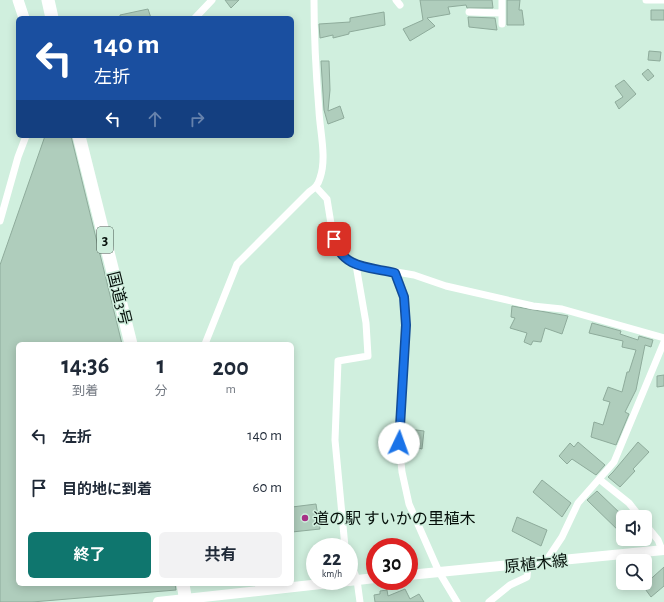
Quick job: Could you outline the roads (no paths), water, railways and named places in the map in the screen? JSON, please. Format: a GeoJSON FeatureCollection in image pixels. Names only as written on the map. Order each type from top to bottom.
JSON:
{"type":"FeatureCollection","features":[{"type":"Feature","properties":{"kind":"highway"},"geometry":{"type":"LineString","coordinates":[[48,0],[52,16]]}},
{"type":"Feature","properties":{"kind":"highway","name":"国道3号"},"geometry":{"type":"LineString","coordinates":[[80,138],[130,342]]}},
{"type":"Feature","properties":{"kind":"highway"},"geometry":{"type":"LineString","coordinates":[[183,586],[186,601]]}},
{"type":"Feature","properties":{"kind":"main road"},"geometry":{"type":"LineString","coordinates":[[18,0],[23,16]]}},
{"type":"Feature","properties":{"kind":"main road","name":"原植木線"},"geometry":{"type":"LineString","coordinates":[[418,574],[663,550]]}},
{"type":"Feature","properties":{"kind":"main road"},"geometry":{"type":"LineString","coordinates":[[158,602],[186,601],[306,586]]}},
{"type":"Feature","properties":{"kind":"street"},"geometry":{"type":"LineString","coordinates":[[197,16],[212,0]]}},
{"type":"Feature","properties":{"kind":"street"},"geometry":{"type":"LineString","coordinates":[[206,342],[237,264],[277,223],[316,187],[321,178],[323,166],[314,34],[314,0]]}},
{"type":"Feature","properties":{"kind":"street"},"geometry":{"type":"LineString","coordinates":[[502,0],[502,24]]}},
{"type":"Feature","properties":{"kind":"street"},"geometry":{"type":"LineString","coordinates":[[646,0],[664,0]]}},
{"type":"Feature","properties":{"kind":"street"},"geometry":{"type":"LineString","coordinates":[[469,12],[502,12]]}},
{"type":"Feature","properties":{"kind":"street"},"geometry":{"type":"LineString","coordinates":[[0,221],[18,157],[25,138]]}},
{"type":"Feature","properties":{"kind":"street"},"geometry":{"type":"LineString","coordinates":[[316,187],[327,199],[332,230],[337,248],[343,258],[356,265],[395,273],[414,275],[446,286],[533,306],[562,309],[664,338]]}},
{"type":"Feature","properties":{"kind":"street"},"geometry":{"type":"LineString","coordinates":[[345,538],[335,440],[338,361],[368,356],[366,323],[356,265]]}},
{"type":"Feature","properties":{"kind":"street"},"geometry":{"type":"LineString","coordinates":[[395,273],[404,297],[406,325],[399,443],[402,472],[409,504],[439,572],[457,602]]}},
{"type":"Feature","properties":{"kind":"street"},"geometry":{"type":"LineString","coordinates":[[546,561],[562,537],[578,503],[614,462],[664,342]]}},
{"type":"Feature","properties":{"kind":"street"},"geometry":{"type":"LineString","coordinates":[[600,479],[634,510]]}},
{"type":"Feature","properties":{"kind":"street"},"geometry":{"type":"LineString","coordinates":[[652,533],[663,550]]}},
{"type":"Feature","properties":{"kind":"street"},"geometry":{"type":"LineString","coordinates":[[489,602],[510,585],[527,577],[528,564]]}},
{"type":"Feature","properties":{"kind":"street"},"geometry":{"type":"LineString","coordinates":[[355,590],[360,602]]}},
{"type":"Feature","properties":{"kind":"place","name":"道の駅 すいかの里植木"},"geometry":{"type":"Point","coordinates":[305,518]}}]}
